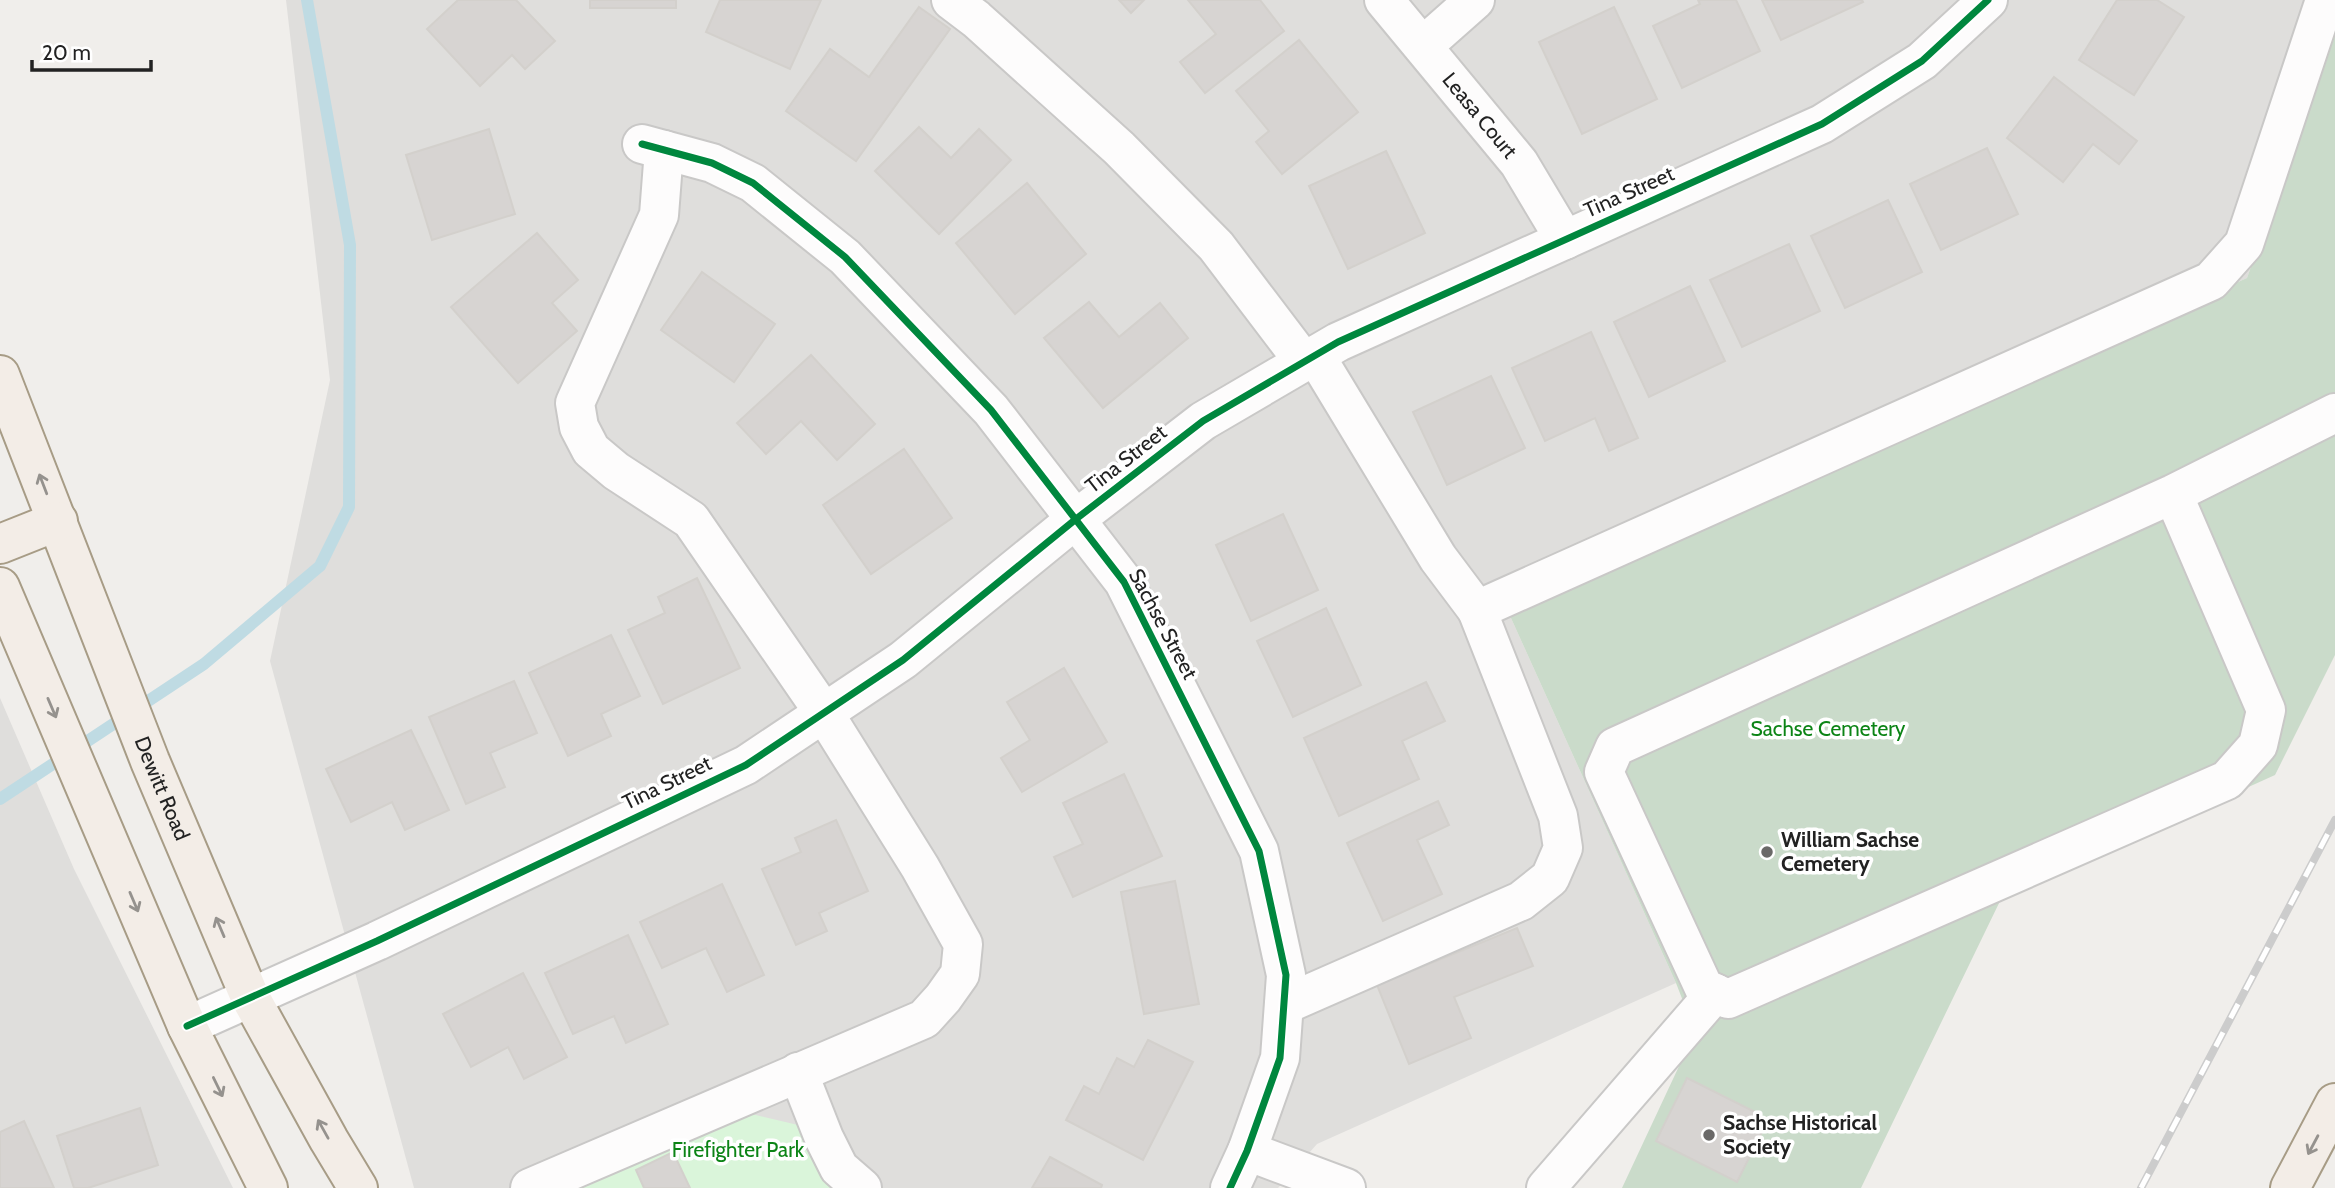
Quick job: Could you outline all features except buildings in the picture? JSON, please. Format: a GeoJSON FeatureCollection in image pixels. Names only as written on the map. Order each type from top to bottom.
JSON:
{"type":"FeatureCollection","features":[{"type":"Feature","properties":{"kind":"main road","name":"Dewitt Road"},"geometry":{"type":"LineString","coordinates":[[0,375],[150,761],[250,998],[349,1185]]}},
{"type":"Feature","properties":{"kind":"main road"},"geometry":{"type":"LineString","coordinates":[[0,544],[58,521]]}},
{"type":"Feature","properties":{"kind":"main road"},"geometry":{"type":"LineString","coordinates":[[0,587],[187,1026],[268,1188]]}},
{"type":"Feature","properties":{"kind":"main road"},"geometry":{"type":"LineString","coordinates":[[2290,1188],[2335,1103]]}},
{"type":"Feature","properties":{"kind":"street"},"geometry":{"type":"LineString","coordinates":[[951,0],[976,19],[1119,148],[1216,246],[1309,359],[1438,558],[1477,610],[1558,816],[1563,848],[1550,878],[1521,901],[1284,1005]]}},
{"type":"Feature","properties":{"kind":"street","name":"Leasa Court"},"geometry":{"type":"LineString","coordinates":[[1384,0],[1519,163],[1566,240]]}},
{"type":"Feature","properties":{"kind":"street"},"geometry":{"type":"LineString","coordinates":[[1423,46],[1475,0]]}},
{"type":"Feature","properties":{"kind":"street","name":"Tina Street"},"geometry":{"type":"LineString","coordinates":[[187,1026],[377,941],[746,765],[903,660],[1076,519],[1203,421],[1338,342],[1822,124],[1923,61],[1988,0]]}},
{"type":"Feature","properties":{"kind":"street"},"geometry":{"type":"LineString","coordinates":[[1477,610],[2211,281],[2245,244],[2325,0]]}},
{"type":"Feature","properties":{"kind":"street","name":"Sachse Street"},"geometry":{"type":"LineString","coordinates":[[824,713],[691,520],[616,471],[591,450],[579,427],[575,403],[659,215],[653,147],[712,163],[753,183],[845,257],[991,410],[1124,582],[1259,851],[1286,975],[1280,1058],[1247,1151],[1230,1188]]}},
{"type":"Feature","properties":{"kind":"street"},"geometry":{"type":"LineString","coordinates":[[2173,494],[2266,710],[2258,745],[2227,780],[1728,999],[1704,988],[1604,772],[1615,747],[2173,494],[2335,413]]}},
{"type":"Feature","properties":{"kind":"street"},"geometry":{"type":"LineString","coordinates":[[530,1188],[924,1019],[960,974],[963,944],[920,867],[824,713]]}},
{"type":"Feature","properties":{"kind":"street"},"geometry":{"type":"LineString","coordinates":[[1546,1188],[1715,993]]}},
{"type":"Feature","properties":{"kind":"street"},"geometry":{"type":"LineString","coordinates":[[798,1072],[839,1168],[862,1188]]}},
{"type":"Feature","properties":{"kind":"street"},"geometry":{"type":"LineString","coordinates":[[1247,1151],[1346,1188]]}},
{"type":"Feature","properties":{"kind":"shaded area"},"geometry":{"type":"Polygon","coordinates":[[[286,0],[2335,0],[2335,29],[2247,278],[1506,607],[1676,983],[1317,1144],[1278,1188],[414,1188],[270,661],[330,380],[286,0]]]}},
{"type":"Feature","properties":{"kind":"shaded area"},"geometry":{"type":"Polygon","coordinates":[[[0,698],[74,869],[233,1188],[0,1188],[0,698]]]}},
{"type":"Feature","properties":{"kind":"green space","name":"Sachse Cemetery"},"geometry":{"type":"Polygon","coordinates":[[[2335,29],[2335,655],[2275,775],[2001,899],[1861,1188],[1622,1188],[1695,1032],[1676,983],[1506,607],[2247,278],[2335,29]]]}},
{"type":"Feature","properties":{"kind":"green space","name":"Firefighter Park"},"geometry":{"type":"Polygon","coordinates":[[[735,1110],[798,1125],[850,1188],[566,1188],[735,1110]]]}},
{"type":"Feature","properties":{"kind":"waterway"},"geometry":{"type":"LineString","coordinates":[[0,799],[204,664],[320,566],[349,507],[350,245],[307,0]]}},
{"type":"Feature","properties":{"kind":"railway"},"geometry":{"type":"LineString","coordinates":[[2141,1188],[2335,820]]}},
{"type":"Feature","properties":{"kind":"cycle path"},"geometry":{"type":"LineString","coordinates":[[187,1026],[377,941],[746,765],[903,660],[1076,519],[1203,421],[1338,342],[1822,124],[1922,61],[1988,0]]}},
{"type":"Feature","properties":{"kind":"cycle path"},"geometry":{"type":"LineString","coordinates":[[642,144],[712,163],[753,183],[845,257],[991,410],[1124,582],[1259,851],[1286,975],[1280,1058],[1247,1151],[1230,1188]]}},
{"type":"Feature","properties":{"kind":"place","name":"William Sachse Cemetery"},"geometry":{"type":"Point","coordinates":[1767,852]}},
{"type":"Feature","properties":{"kind":"place","name":"Sachse Historical Society"},"geometry":{"type":"Point","coordinates":[1709,1135]}}]}
